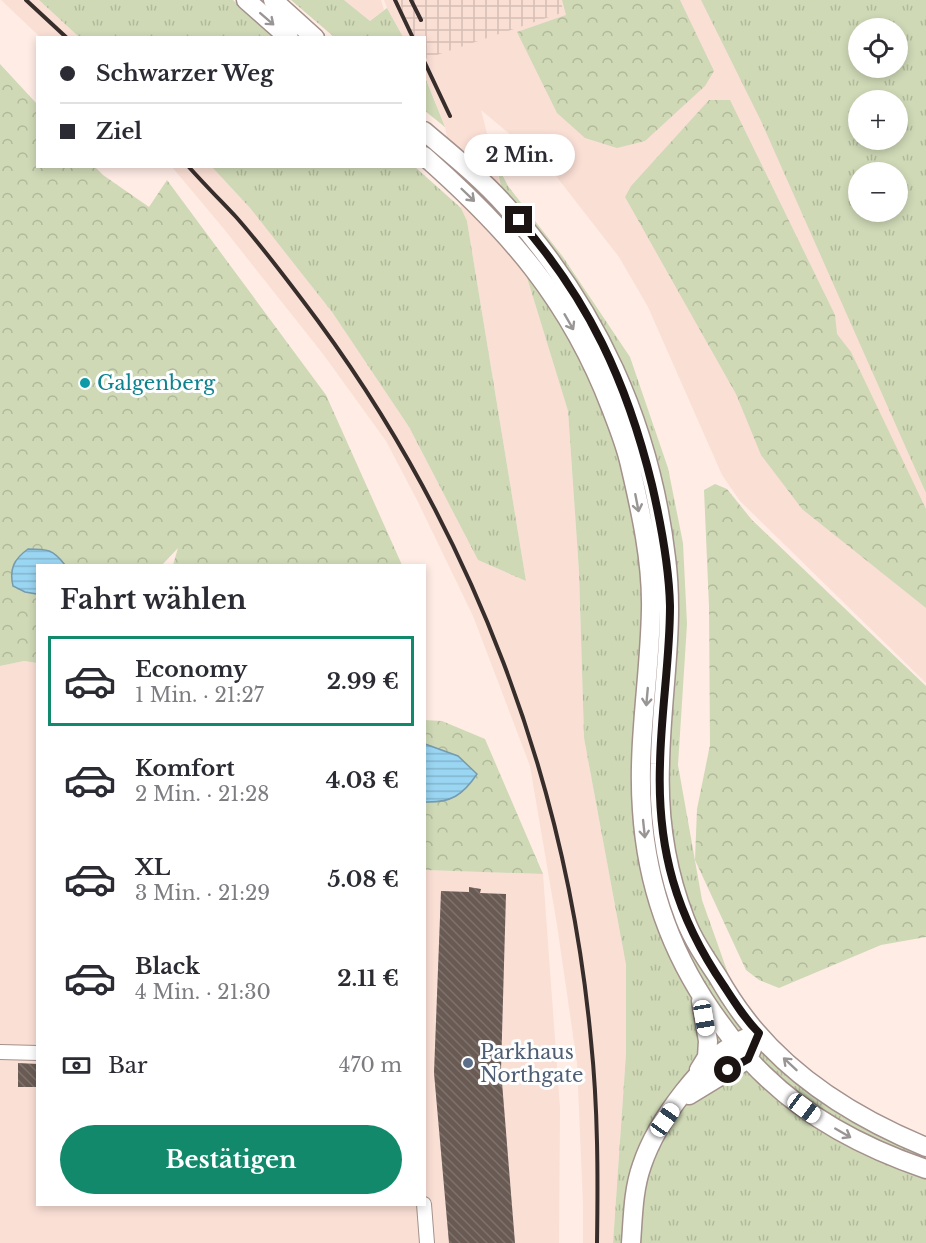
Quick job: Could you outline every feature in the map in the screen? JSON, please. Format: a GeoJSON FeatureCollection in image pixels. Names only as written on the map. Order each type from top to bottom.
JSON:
{"type":"FeatureCollection","features":[{"type":"Feature","properties":{"kind":"street"},"geometry":{"type":"LineString","coordinates":[[246,0],[287,36]]}},
{"type":"Feature","properties":{"kind":"street"},"geometry":{"type":"LineString","coordinates":[[273,0],[313,36]]}},
{"type":"Feature","properties":{"kind":"street"},"geometry":{"type":"LineString","coordinates":[[426,133],[481,181],[534,238],[576,296],[619,377],[645,456],[666,558],[670,606],[660,763],[661,807],[664,844],[673,885],[686,921],[703,955],[746,1019],[792,1067],[828,1095],[872,1122],[926,1147]]}},
{"type":"Feature","properties":{"kind":"street"},"geometry":{"type":"LineString","coordinates":[[426,158],[497,224],[555,298],[601,383],[630,462],[648,556],[651,605],[641,771],[646,846],[653,884],[678,955],[700,995],[735,1043],[765,1076],[793,1099],[845,1135],[894,1158],[926,1169]]}},
{"type":"Feature","properties":{"kind":"street"},"geometry":{"type":"LineString","coordinates":[[631,1243],[634,1196],[641,1166],[652,1140],[707,1057],[708,1041],[700,995]]}},
{"type":"Feature","properties":{"kind":"street"},"geometry":{"type":"LineString","coordinates":[[694,1079],[735,1043],[759,1033]]}},
{"type":"Feature","properties":{"kind":"street"},"geometry":{"type":"LineString","coordinates":[[678,1102],[748,1059],[759,1033]]}},
{"type":"Feature","properties":{"kind":"street"},"geometry":{"type":"LineString","coordinates":[[0,1052],[36,1053]]}},
{"type":"Feature","properties":{"kind":"street"},"geometry":{"type":"LineString","coordinates":[[424,1206],[427,1243]]}},
{"type":"Feature","properties":{"kind":"shaded area"},"geometry":{"type":"Polygon","coordinates":[[[1,0],[39,0],[78,36],[39,36],[1,0]]]}},
{"type":"Feature","properties":{"kind":"shaded area"},"geometry":{"type":"Polygon","coordinates":[[[344,0],[381,0],[384,10],[370,21],[344,0]]]}},
{"type":"Feature","properties":{"kind":"shaded area"},"geometry":{"type":"Polygon","coordinates":[[[384,0],[926,0],[926,683],[740,501],[722,475],[648,307],[619,257],[549,167],[481,110],[509,219],[568,411],[579,572],[584,738],[626,965],[626,1053],[613,1243],[583,1243],[577,1063],[557,925],[530,766],[473,616],[386,441],[323,354],[173,168],[213,168],[250,208],[332,312],[409,427],[478,560],[526,581],[467,221],[461,208],[445,127],[426,79],[426,36],[402,36],[384,0]]]}},
{"type":"Feature","properties":{"kind":"shaded area"},"geometry":{"type":"Polygon","coordinates":[[[399,0],[560,0],[564,12],[426,59],[426,36],[411,36],[399,0]]]}},
{"type":"Feature","properties":{"kind":"shaded area"},"geometry":{"type":"Polygon","coordinates":[[[24,661],[36,663],[36,1206],[426,1206],[426,870],[543,874],[560,1108],[559,1243],[0,1243],[0,666],[24,661]]]}},
{"type":"Feature","properties":{"kind":"green space"},"geometry":{"type":"Polygon","coordinates":[[[39,0],[233,0],[274,36],[78,36],[39,0]]]}},
{"type":"Feature","properties":{"kind":"green space"},"geometry":{"type":"Polygon","coordinates":[[[291,0],[344,0],[370,21],[387,8],[402,36],[333,36],[291,0]]]}},
{"type":"Feature","properties":{"kind":"green space"},"geometry":{"type":"Polygon","coordinates":[[[562,0],[680,0],[714,71],[705,86],[645,141],[617,148],[585,138],[557,113],[517,32],[566,15],[562,0]]]}},
{"type":"Feature","properties":{"kind":"green space"},"geometry":{"type":"Polygon","coordinates":[[[701,0],[926,0],[926,493],[761,121],[701,0]]]}},
{"type":"Feature","properties":{"kind":"green space"},"geometry":{"type":"Polygon","coordinates":[[[0,64],[36,103],[36,168],[96,168],[149,207],[167,180],[326,395],[402,564],[173,564],[178,548],[163,564],[36,564],[36,663],[24,661],[0,666],[0,64]]]}},
{"type":"Feature","properties":{"kind":"green space"},"geometry":{"type":"Polygon","coordinates":[[[426,80],[445,127],[426,112],[426,80]]]}},
{"type":"Feature","properties":{"kind":"green space"},"geometry":{"type":"Polygon","coordinates":[[[709,100],[730,100],[835,315],[837,334],[851,352],[926,509],[926,608],[802,509],[761,455],[736,394],[625,197],[631,186],[709,100]]]}},
{"type":"Feature","properties":{"kind":"green space"},"geometry":{"type":"Polygon","coordinates":[[[495,161],[508,186],[563,257],[630,357],[668,468],[683,543],[687,624],[678,765],[702,900],[736,996],[780,1045],[828,1086],[882,1119],[926,1136],[926,1243],[613,1243],[626,1053],[626,965],[584,738],[579,572],[568,411],[509,219],[495,161]]]}},
{"type":"Feature","properties":{"kind":"green space"},"geometry":{"type":"Polygon","coordinates":[[[213,168],[416,168],[461,208],[467,221],[526,581],[478,560],[409,427],[332,312],[250,208],[213,168]]]}},
{"type":"Feature","properties":{"kind":"green space"},"geometry":{"type":"Polygon","coordinates":[[[715,484],[727,489],[752,520],[926,686],[926,937],[881,945],[779,988],[759,980],[746,970],[695,860],[697,809],[710,745],[709,606],[704,490],[715,484]]]}},
{"type":"Feature","properties":{"kind":"green space"},"geometry":{"type":"Polygon","coordinates":[[[426,720],[442,721],[485,739],[543,874],[426,870],[426,802],[458,756],[426,744],[426,720]]]}},
{"type":"Feature","properties":{"kind":"water"},"geometry":{"type":"Polygon","coordinates":[[[28,549],[40,549],[49,551],[64,564],[36,564],[36,594],[25,592],[13,586],[12,569],[19,557],[28,549]]]}},
{"type":"Feature","properties":{"kind":"water"},"geometry":{"type":"Polygon","coordinates":[[[426,744],[458,756],[477,774],[456,796],[426,802],[426,744]]]}},
{"type":"Feature","properties":{"kind":"building","name":"Parkhaus Northgate"},"geometry":{"type":"Polygon","coordinates":[[[469,887],[481,889],[480,893],[506,894],[501,1070],[515,1243],[449,1243],[434,1073],[441,891],[469,892],[469,887]]]}},
{"type":"Feature","properties":{"kind":"building"},"geometry":{"type":"Polygon","coordinates":[[[18,1063],[36,1064],[36,1087],[18,1087],[18,1063]]]}},
{"type":"Feature","properties":{"kind":"railway"},"geometry":{"type":"LineString","coordinates":[[26,0],[65,36]]}},
{"type":"Feature","properties":{"kind":"railway"},"geometry":{"type":"LineString","coordinates":[[395,0],[412,36]]}},
{"type":"Feature","properties":{"kind":"railway"},"geometry":{"type":"LineString","coordinates":[[411,0],[421,20]]}},
{"type":"Feature","properties":{"kind":"railway"},"geometry":{"type":"LineString","coordinates":[[426,65],[450,116]]}},
{"type":"Feature","properties":{"kind":"railway"},"geometry":{"type":"LineString","coordinates":[[190,168],[269,256],[318,321],[373,402],[422,486],[466,573],[503,662],[535,754],[560,848],[579,944],[595,1091],[597,1243]]}},
{"type":"Feature","properties":{"kind":"place","name":"Galgenberg"},"geometry":{"type":"Point","coordinates":[85,383]}},
{"type":"Feature","properties":{"kind":"place","name":"Parkhaus Northgate"},"geometry":{"type":"Point","coordinates":[468,1063]}},
{"type":"Feature","properties":{"kind":"route"},"geometry":{"type":"LineString","coordinates":[[519,220],[576,296],[597,332],[619,377],[645,456],[666,558],[670,606],[660,763],[664,844],[673,885],[686,921],[703,955],[746,1019],[759,1033],[748,1059],[728,1070]]}}]}
